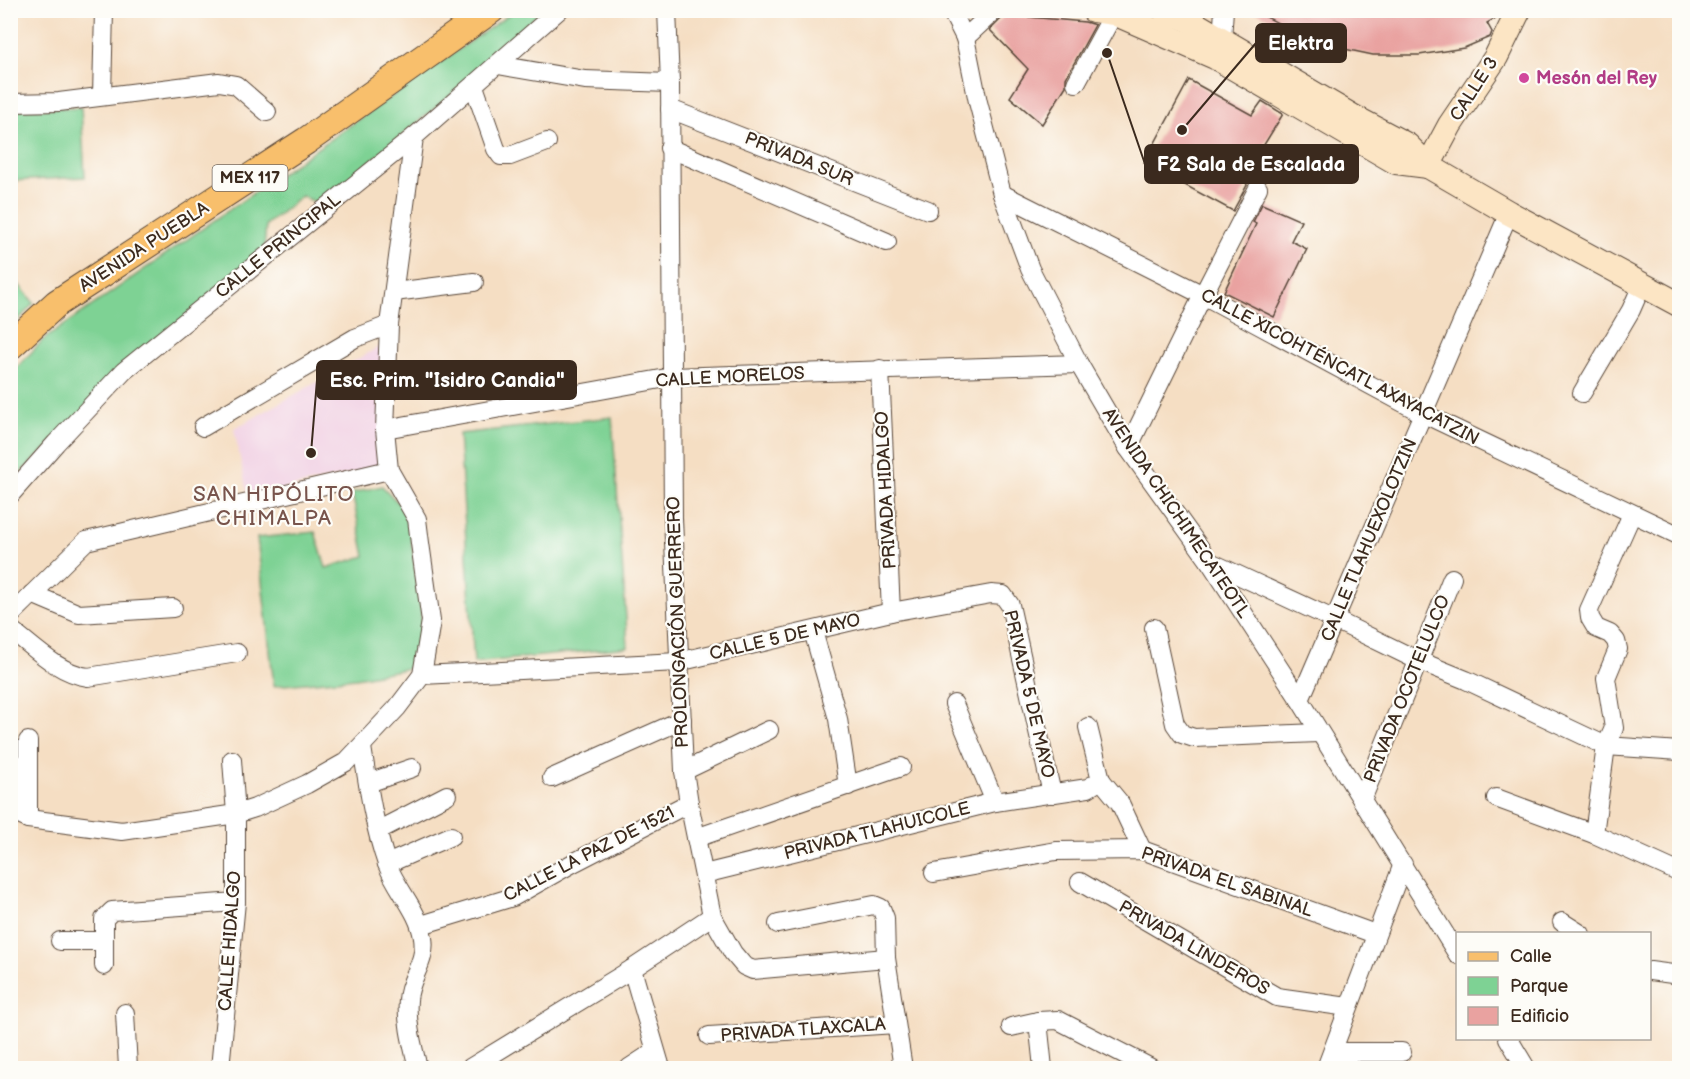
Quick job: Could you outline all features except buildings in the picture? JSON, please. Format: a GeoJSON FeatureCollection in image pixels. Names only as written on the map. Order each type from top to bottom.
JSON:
{"type":"FeatureCollection","features":[{"type":"Feature","properties":{"kind":"main road","name":"AVENIDA PUEBLA"},"geometry":{"type":"LineString","coordinates":[[10,346],[57,303],[306,141],[491,10]]}},
{"type":"Feature","properties":{"kind":"main road"},"geometry":{"type":"LineString","coordinates":[[1164,10],[1187,19],[1218,48]]}},
{"type":"Feature","properties":{"kind":"main road","name":"CALLE 3"},"geometry":{"type":"LineString","coordinates":[[1428,166],[1450,125],[1496,57],[1519,10]]}},
{"type":"Feature","properties":{"kind":"main road"},"geometry":{"type":"LineString","coordinates":[[1104,12],[1218,48],[1352,116],[1407,146],[1428,166],[1509,213],[1680,305]]}},
{"type":"Feature","properties":{"kind":"street"},"geometry":{"type":"LineString","coordinates":[[102,96],[104,10]]}},
{"type":"Feature","properties":{"kind":"street","name":"CALLE PRINCIPAL"},"geometry":{"type":"LineString","coordinates":[[10,495],[124,371],[414,137],[559,10]]}},
{"type":"Feature","properties":{"kind":"street","name":"PROLONGACIÓN GUERRERO"},"geometry":{"type":"LineString","coordinates":[[667,10],[670,83],[673,519],[678,662],[684,771],[712,916],[738,959],[744,966],[753,970],[886,958]]}},
{"type":"Feature","properties":{"kind":"street","name":"AVENIDA CHICHIMECATEOTL"},"geometry":{"type":"LineString","coordinates":[[951,10],[965,38],[978,102],[1002,194],[1030,269],[1079,364],[1128,448],[1210,562],[1300,700],[1318,733],[1403,864],[1456,952]]}},
{"type":"Feature","properties":{"kind":"street"},"geometry":{"type":"LineString","coordinates":[[965,38],[996,10]]}},
{"type":"Feature","properties":{"kind":"street"},"geometry":{"type":"LineString","coordinates":[[1218,48],[1224,10]]}},
{"type":"Feature","properties":{"kind":"street"},"geometry":{"type":"LineString","coordinates":[[1076,83],[1104,12]]}},
{"type":"Feature","properties":{"kind":"street"},"geometry":{"type":"LineString","coordinates":[[498,65],[585,80],[670,83]]}},
{"type":"Feature","properties":{"kind":"street"},"geometry":{"type":"LineString","coordinates":[[10,103],[59,102],[219,82],[236,85],[267,112]]}},
{"type":"Feature","properties":{"kind":"street"},"geometry":{"type":"LineString","coordinates":[[474,86],[496,149],[501,156],[510,156],[547,142]]}},
{"type":"Feature","properties":{"kind":"street","name":"PRIVADA SUR"},"geometry":{"type":"LineString","coordinates":[[670,109],[928,210]]}},
{"type":"Feature","properties":{"kind":"street"},"geometry":{"type":"LineString","coordinates":[[10,811],[28,819],[122,831],[236,814],[255,808],[307,784],[346,762],[397,708],[422,675],[432,621],[417,519],[389,470],[385,429],[389,325],[414,137]]}},
{"type":"Feature","properties":{"kind":"street"},"geometry":{"type":"LineString","coordinates":[[669,148],[886,242]]}},
{"type":"Feature","properties":{"kind":"street"},"geometry":{"type":"LineString","coordinates":[[1128,448],[1258,188]]}},
{"type":"Feature","properties":{"kind":"street","name":"CALLE XICOHTÉNCATL AXAYACATZIN"},"geometry":{"type":"LineString","coordinates":[[1002,194],[1203,295],[1424,414],[1680,536]]}},
{"type":"Feature","properties":{"kind":"street","name":"CALLE TLAHUEXOLOTZIN"},"geometry":{"type":"LineString","coordinates":[[1300,700],[1509,213]]}},
{"type":"Feature","properties":{"kind":"street"},"geometry":{"type":"LineString","coordinates":[[394,292],[474,282]]}},
{"type":"Feature","properties":{"kind":"street"},"geometry":{"type":"LineString","coordinates":[[1582,393],[1631,310],[1642,285]]}},
{"type":"Feature","properties":{"kind":"street"},"geometry":{"type":"LineString","coordinates":[[203,427],[355,338],[389,325]]}},
{"type":"Feature","properties":{"kind":"street","name":"CALLE MORELOS"},"geometry":{"type":"LineString","coordinates":[[385,429],[672,377],[1079,364]]}},
{"type":"Feature","properties":{"kind":"street","name":"PRIVADA HIDALGO"},"geometry":{"type":"LineString","coordinates":[[880,369],[891,612]]}},
{"type":"Feature","properties":{"kind":"street"},"geometry":{"type":"LineString","coordinates":[[10,616],[86,541],[389,470]]}},
{"type":"Feature","properties":{"kind":"street"},"geometry":{"type":"LineString","coordinates":[[1594,834],[1606,746],[1614,728],[1606,678],[1618,649],[1616,641],[1610,634],[1596,628],[1590,618],[1589,610],[1632,514]]}},
{"type":"Feature","properties":{"kind":"street"},"geometry":{"type":"LineString","coordinates":[[1210,562],[1606,746],[1680,751]]}},
{"type":"Feature","properties":{"kind":"street","name":"PRIVADA OCOTELULCO"},"geometry":{"type":"LineString","coordinates":[[1362,800],[1452,578]]}},
{"type":"Feature","properties":{"kind":"street"},"geometry":{"type":"LineString","coordinates":[[32,594],[79,614],[173,608]]}},
{"type":"Feature","properties":{"kind":"street","name":"CALLE 5 DE MAYO"},"geometry":{"type":"LineString","coordinates":[[422,675],[678,662],[891,612],[991,594],[1003,595]]}},
{"type":"Feature","properties":{"kind":"street","name":"PRIVADA 5 DE MAYO"},"geometry":{"type":"LineString","coordinates":[[1003,595],[1010,605],[1052,794]]}},
{"type":"Feature","properties":{"kind":"street"},"geometry":{"type":"LineString","coordinates":[[1154,628],[1175,724],[1182,734],[1194,738],[1318,733]]}},
{"type":"Feature","properties":{"kind":"street"},"geometry":{"type":"LineString","coordinates":[[10,629],[63,669],[74,675],[88,677],[237,653]]}},
{"type":"Feature","properties":{"kind":"street"},"geometry":{"type":"LineString","coordinates":[[813,631],[838,718],[848,786]]}},
{"type":"Feature","properties":{"kind":"street"},"geometry":{"type":"LineString","coordinates":[[954,704],[994,802]]}},
{"type":"Feature","properties":{"kind":"street"},"geometry":{"type":"LineString","coordinates":[[552,778],[682,720]]}},
{"type":"Feature","properties":{"kind":"street"},"geometry":{"type":"LineString","coordinates":[[1088,727],[1101,780],[1120,803],[1142,850]]}},
{"type":"Feature","properties":{"kind":"street"},"geometry":{"type":"LineString","coordinates":[[684,771],[769,730]]}},
{"type":"Feature","properties":{"kind":"street"},"geometry":{"type":"LineString","coordinates":[[28,741],[28,819]]}},
{"type":"Feature","properties":{"kind":"street"},"geometry":{"type":"LineString","coordinates":[[362,747],[387,864],[421,925],[424,943],[422,960],[408,999],[409,1027],[418,1068]]}},
{"type":"Feature","properties":{"kind":"street","name":"CALLE HIDALGO"},"geometry":{"type":"LineString","coordinates":[[220,1068],[236,902],[236,814],[232,760]]}},
{"type":"Feature","properties":{"kind":"street"},"geometry":{"type":"LineString","coordinates":[[696,838],[901,767]]}},
{"type":"Feature","properties":{"kind":"street"},"geometry":{"type":"LineString","coordinates":[[368,783],[411,768]]}},
{"type":"Feature","properties":{"kind":"street","name":"PRIVADA TLAHUICOLE"},"geometry":{"type":"LineString","coordinates":[[704,874],[994,802],[1088,788],[1101,780]]}},
{"type":"Feature","properties":{"kind":"street"},"geometry":{"type":"LineString","coordinates":[[379,830],[447,795]]}},
{"type":"Feature","properties":{"kind":"street"},"geometry":{"type":"LineString","coordinates":[[1496,798],[1594,834],[1680,873]]}},
{"type":"Feature","properties":{"kind":"street","name":"CALLE LA PAZ DE 1521"},"geometry":{"type":"LineString","coordinates":[[421,925],[513,897],[689,803]]}},
{"type":"Feature","properties":{"kind":"street"},"geometry":{"type":"LineString","coordinates":[[387,864],[451,836]]}},
{"type":"Feature","properties":{"kind":"street","name":"PRIVADA EL SABINAL"},"geometry":{"type":"LineString","coordinates":[[934,873],[1056,851],[1142,850],[1375,934]]}},
{"type":"Feature","properties":{"kind":"street"},"geometry":{"type":"LineString","coordinates":[[1402,1052],[1329,1060],[1403,864]]}},
{"type":"Feature","properties":{"kind":"street","name":"PRIVADA LINDEROS"},"geometry":{"type":"LineString","coordinates":[[1080,882],[1277,997],[1348,1007]]}},
{"type":"Feature","properties":{"kind":"street"},"geometry":{"type":"LineString","coordinates":[[104,966],[104,919],[112,910],[236,902]]}},
{"type":"Feature","properties":{"kind":"street"},"geometry":{"type":"LineString","coordinates":[[778,924],[874,905],[881,908],[885,918],[886,958],[903,1068]]}},
{"type":"Feature","properties":{"kind":"street"},"geometry":{"type":"LineString","coordinates":[[470,1068],[632,969],[712,916]]}},
{"type":"Feature","properties":{"kind":"street"},"geometry":{"type":"LineString","coordinates":[[1562,922],[1579,932]]}},
{"type":"Feature","properties":{"kind":"street"},"geometry":{"type":"LineString","coordinates":[[60,941],[104,941]]}},
{"type":"Feature","properties":{"kind":"street"},"geometry":{"type":"LineString","coordinates":[[632,969],[662,1068]]}},
{"type":"Feature","properties":{"kind":"street"},"geometry":{"type":"LineString","coordinates":[[1651,971],[1680,975]]}},
{"type":"Feature","properties":{"kind":"street"},"geometry":{"type":"LineString","coordinates":[[125,1013],[128,1068]]}},
{"type":"Feature","properties":{"kind":"street"},"geometry":{"type":"LineString","coordinates":[[1011,1027],[1038,1021],[1058,1020],[1151,1068]]}},
{"type":"Feature","properties":{"kind":"street"},"geometry":{"type":"LineString","coordinates":[[1038,1021],[1043,1068]]}},
{"type":"Feature","properties":{"kind":"street","name":"PRIVADA TLAXCALA"},"geometry":{"type":"LineString","coordinates":[[709,1036],[896,1024]]}},
{"type":"Feature","properties":{"kind":"street"},"geometry":{"type":"LineString","coordinates":[[1509,1040],[1526,1068]]}},
{"type":"Feature","properties":{"kind":"street"},"geometry":{"type":"LineString","coordinates":[[629,1068],[655,1051]]}},
{"type":"Feature","properties":{"kind":"shaded area"},"geometry":{"type":"Polygon","coordinates":[[[386,343],[382,467],[248,497],[234,429],[386,343]]]}},
{"type":"Feature","properties":{"kind":"green space"},"geometry":{"type":"Polygon","coordinates":[[[514,11],[540,11],[484,67],[319,204],[302,196],[266,225],[264,250],[11,481],[11,374],[43,340],[514,11]]]}},
{"type":"Feature","properties":{"kind":"green space"},"geometry":{"type":"Polygon","coordinates":[[[81,107],[85,177],[11,181],[11,110],[81,107]]]}},
{"type":"Feature","properties":{"kind":"green space"},"geometry":{"type":"Polygon","coordinates":[[[10,274],[34,303],[11,328],[10,328],[10,274]]]}},
{"type":"Feature","properties":{"kind":"green space"},"geometry":{"type":"Polygon","coordinates":[[[612,417],[628,647],[474,663],[459,434],[612,417]]]}},
{"type":"Feature","properties":{"kind":"green space"},"geometry":{"type":"Polygon","coordinates":[[[382,486],[407,512],[421,609],[422,666],[356,678],[274,686],[257,538],[315,532],[326,568],[365,556],[352,493],[382,486]]]}},
{"type":"Feature","properties":{"kind":"place","name":"F2 Sala de Escalada"},"geometry":{"type":"Point","coordinates":[1107,53]}},
{"type":"Feature","properties":{"kind":"place","name":"Mesón del Rey"},"geometry":{"type":"Point","coordinates":[1524,78]}},
{"type":"Feature","properties":{"kind":"place","name":"Elektra"},"geometry":{"type":"Point","coordinates":[1182,130]}},
{"type":"Feature","properties":{"kind":"place","name":"Esc. Prim. \"Isidro Candia\""},"geometry":{"type":"Point","coordinates":[311,453]}},
{"type":"Feature","properties":{"kind":"district","name":"SAN HIPÓLITO CHIMALPA"},"geometry":{"type":"Point","coordinates":[274,506]}}]}
